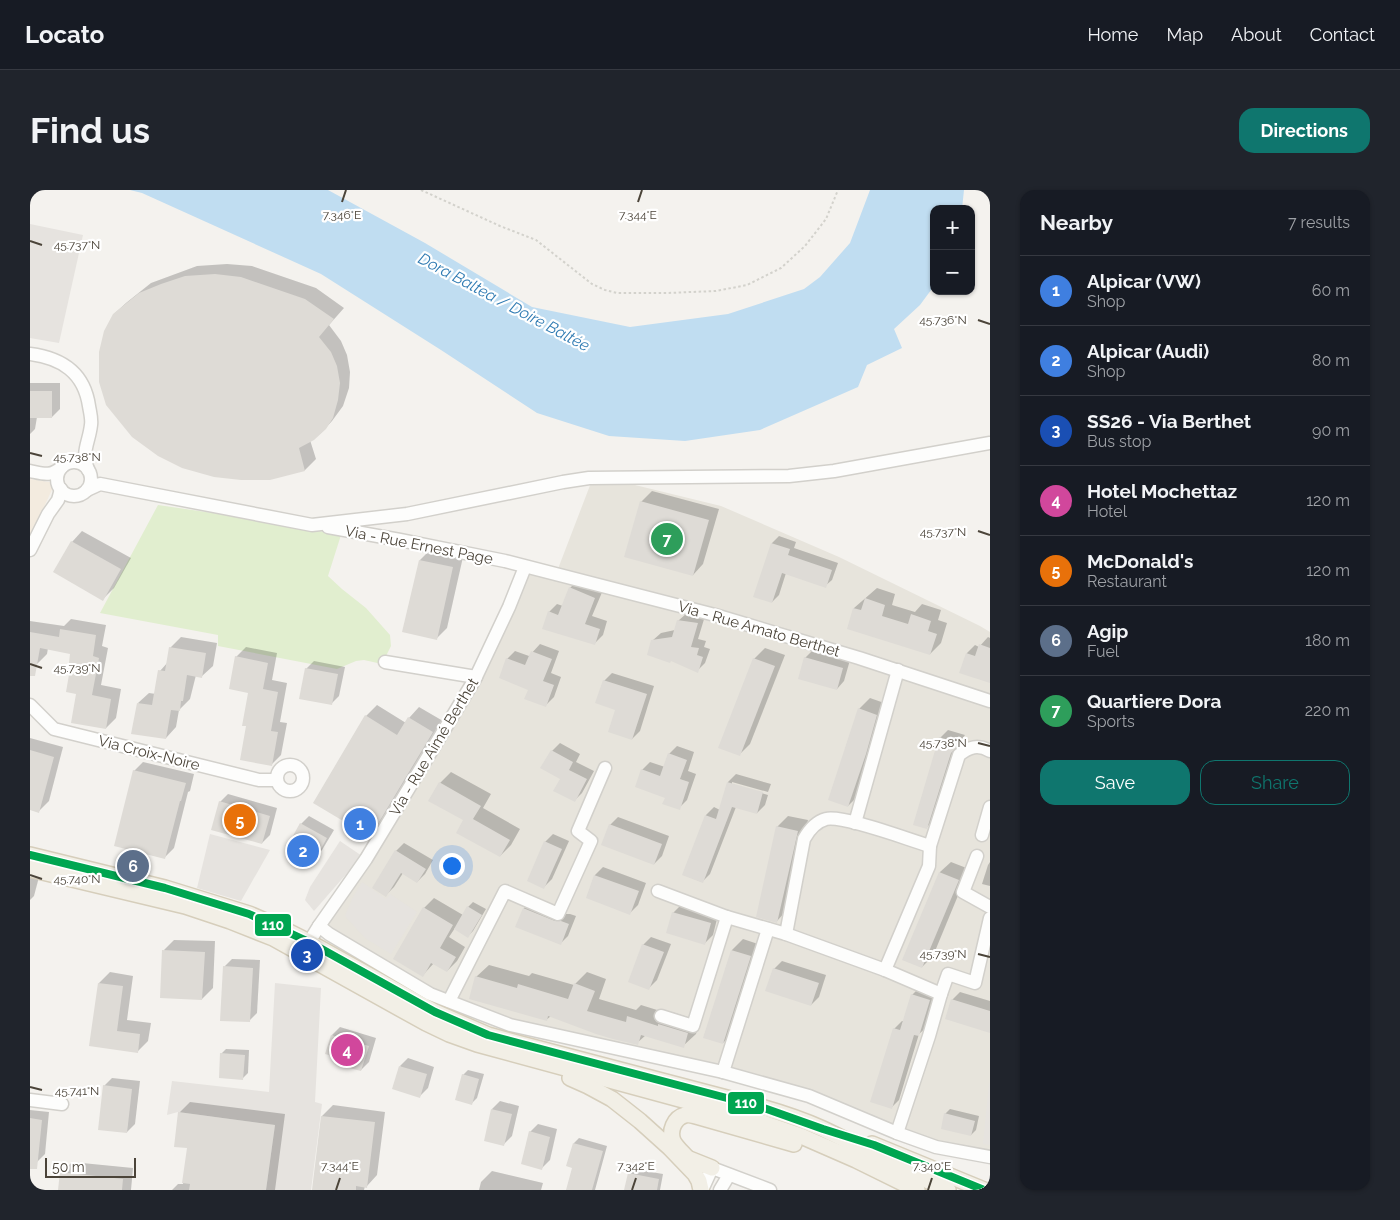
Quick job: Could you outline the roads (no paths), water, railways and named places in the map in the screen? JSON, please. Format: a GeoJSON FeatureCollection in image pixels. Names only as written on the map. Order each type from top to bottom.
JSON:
{"type":"FeatureCollection","features":[{"type":"Feature","properties":{"kind":"main road"},"geometry":{"type":"LineString","coordinates":[[37,856],[189,894],[249,914],[309,942],[435,1012],[488,1034],[761,1106],[797,1118],[948,1190]]}},
{"type":"Feature","properties":{"kind":"main road"},"geometry":{"type":"LineString","coordinates":[[30,869],[185,906],[230,921],[273,938],[426,1023],[450,1034],[530,1060],[742,1116],[801,1136],[917,1190]]}},
{"type":"Feature","properties":{"kind":"main road"},"geometry":{"type":"LineString","coordinates":[[530,1060],[612,1099],[670,1148],[695,1174],[702,1190]]}},
{"type":"Feature","properties":{"kind":"main road"},"geometry":{"type":"LineString","coordinates":[[688,1159],[675,1144],[671,1134],[676,1120],[689,1114],[856,1160],[870,1172],[899,1190]]}},
{"type":"Feature","properties":{"kind":"main road"},"geometry":{"type":"LineString","coordinates":[[823,1129],[874,1145],[984,1190]]}},
{"type":"Feature","properties":{"kind":"main road"},"geometry":{"type":"LineString","coordinates":[[670,1148],[688,1159],[712,1168]]}},
{"type":"Feature","properties":{"kind":"street"},"geometry":{"type":"LineString","coordinates":[[30,354],[62,363],[72,370],[80,380],[88,399],[92,423],[84,453],[91,482],[87,490]]}},
{"type":"Feature","properties":{"kind":"street"},"geometry":{"type":"LineString","coordinates":[[312,525],[408,514],[554,483],[589,478],[789,476],[834,471],[990,443]]}},
{"type":"Feature","properties":{"kind":"street"},"geometry":{"type":"LineString","coordinates":[[30,471],[48,474],[55,473],[80,458],[84,453]]}},
{"type":"Feature","properties":{"kind":"street"},"geometry":{"type":"LineString","coordinates":[[48,474],[62,492],[81,494],[100,484],[82,464],[67,465],[59,472],[57,478],[62,492]]}},
{"type":"Feature","properties":{"kind":"street","name":"Via - Rue Ernest Page"},"geometry":{"type":"LineString","coordinates":[[100,484],[400,540],[505,561],[525,567]]}},
{"type":"Feature","properties":{"kind":"street"},"geometry":{"type":"LineString","coordinates":[[30,550],[48,514],[62,492]]}},
{"type":"Feature","properties":{"kind":"street","name":"Via - Rue Amato Berthet"},"geometry":{"type":"LineString","coordinates":[[525,567],[715,615],[860,658],[990,701]]}},
{"type":"Feature","properties":{"kind":"street","name":"Via - Rue Aimé Berthet"},"geometry":{"type":"LineString","coordinates":[[309,942],[366,859],[476,677],[509,607],[525,567]]}},
{"type":"Feature","properties":{"kind":"street"},"geometry":{"type":"LineString","coordinates":[[385,662],[476,677]]}},
{"type":"Feature","properties":{"kind":"street"},"geometry":{"type":"LineString","coordinates":[[854,823],[898,670]]}},
{"type":"Feature","properties":{"kind":"street","name":"Via Croix-Noire"},"geometry":{"type":"LineString","coordinates":[[31,709],[54,729],[259,780],[277,780]]}},
{"type":"Feature","properties":{"kind":"street"},"geometry":{"type":"LineString","coordinates":[[885,970],[929,866],[930,846],[959,755],[971,747],[978,746],[990,751]]}},
{"type":"Feature","properties":{"kind":"street"},"geometry":{"type":"LineString","coordinates":[[449,1001],[505,890],[558,914],[591,841],[578,831],[605,768]]}},
{"type":"Feature","properties":{"kind":"street"},"geometry":{"type":"LineString","coordinates":[[982,835],[990,807]]}},
{"type":"Feature","properties":{"kind":"street"},"geometry":{"type":"LineString","coordinates":[[786,934],[804,839],[808,830],[815,824],[833,818],[930,846]]}},
{"type":"Feature","properties":{"kind":"street"},"geometry":{"type":"LineString","coordinates":[[976,856],[963,892],[990,907]]}},
{"type":"Feature","properties":{"kind":"street"},"geometry":{"type":"LineString","coordinates":[[658,891],[728,917],[786,934],[885,970],[941,994]]}},
{"type":"Feature","properties":{"kind":"street"},"geometry":{"type":"LineString","coordinates":[[661,1016],[693,1026],[728,917]]}},
{"type":"Feature","properties":{"kind":"street"},"geometry":{"type":"LineString","coordinates":[[897,1133],[948,974],[975,983],[990,918]]}},
{"type":"Feature","properties":{"kind":"street"},"geometry":{"type":"LineString","coordinates":[[319,926],[329,934],[430,994],[510,1025],[723,1072],[809,1096],[897,1133],[936,1147],[990,1157]]}},
{"type":"Feature","properties":{"kind":"street"},"geometry":{"type":"LineString","coordinates":[[723,1072],[768,929]]}},
{"type":"Feature","properties":{"kind":"street"},"geometry":{"type":"LineString","coordinates":[[30,1100],[62,1104]]}},
{"type":"Feature","properties":{"kind":"street"},"geometry":{"type":"LineString","coordinates":[[702,1190],[712,1168],[770,1190]]}},
{"type":"Feature","properties":{"kind":"street"},"geometry":{"type":"LineString","coordinates":[[720,1190],[729,1174]]}},
{"type":"Feature","properties":{"kind":"water","name":"Dora Baltea / Doire Baltée"},"geometry":{"type":"Polygon","coordinates":[[[130,190],[328,190],[425,243],[532,307],[630,327],[728,314],[804,289],[820,277],[850,243],[870,190],[964,190],[962,205],[930,205],[930,291],[920,305],[894,329],[902,348],[867,365],[858,387],[760,430],[685,441],[609,436],[537,413],[321,274],[142,193],[130,190]]]}},
{"type":"Feature","properties":{"kind":"place","name":"Quartiere Dora"},"geometry":{"type":"Point","coordinates":[667,539]}},
{"type":"Feature","properties":{"kind":"place","name":"McDonald's"},"geometry":{"type":"Point","coordinates":[240,820]}},
{"type":"Feature","properties":{"kind":"place","name":"Alpicar (VW)"},"geometry":{"type":"Point","coordinates":[360,824]}},
{"type":"Feature","properties":{"kind":"place","name":"Alpicar (Audi)"},"geometry":{"type":"Point","coordinates":[303,851]}},
{"type":"Feature","properties":{"kind":"place","name":"Agip"},"geometry":{"type":"Point","coordinates":[133,866]}},
{"type":"Feature","properties":{"kind":"place","name":"SS26 - Via Berthet"},"geometry":{"type":"Point","coordinates":[307,955]}},
{"type":"Feature","properties":{"kind":"place","name":"Hotel Mochettaz"},"geometry":{"type":"Point","coordinates":[347,1050]}}]}
